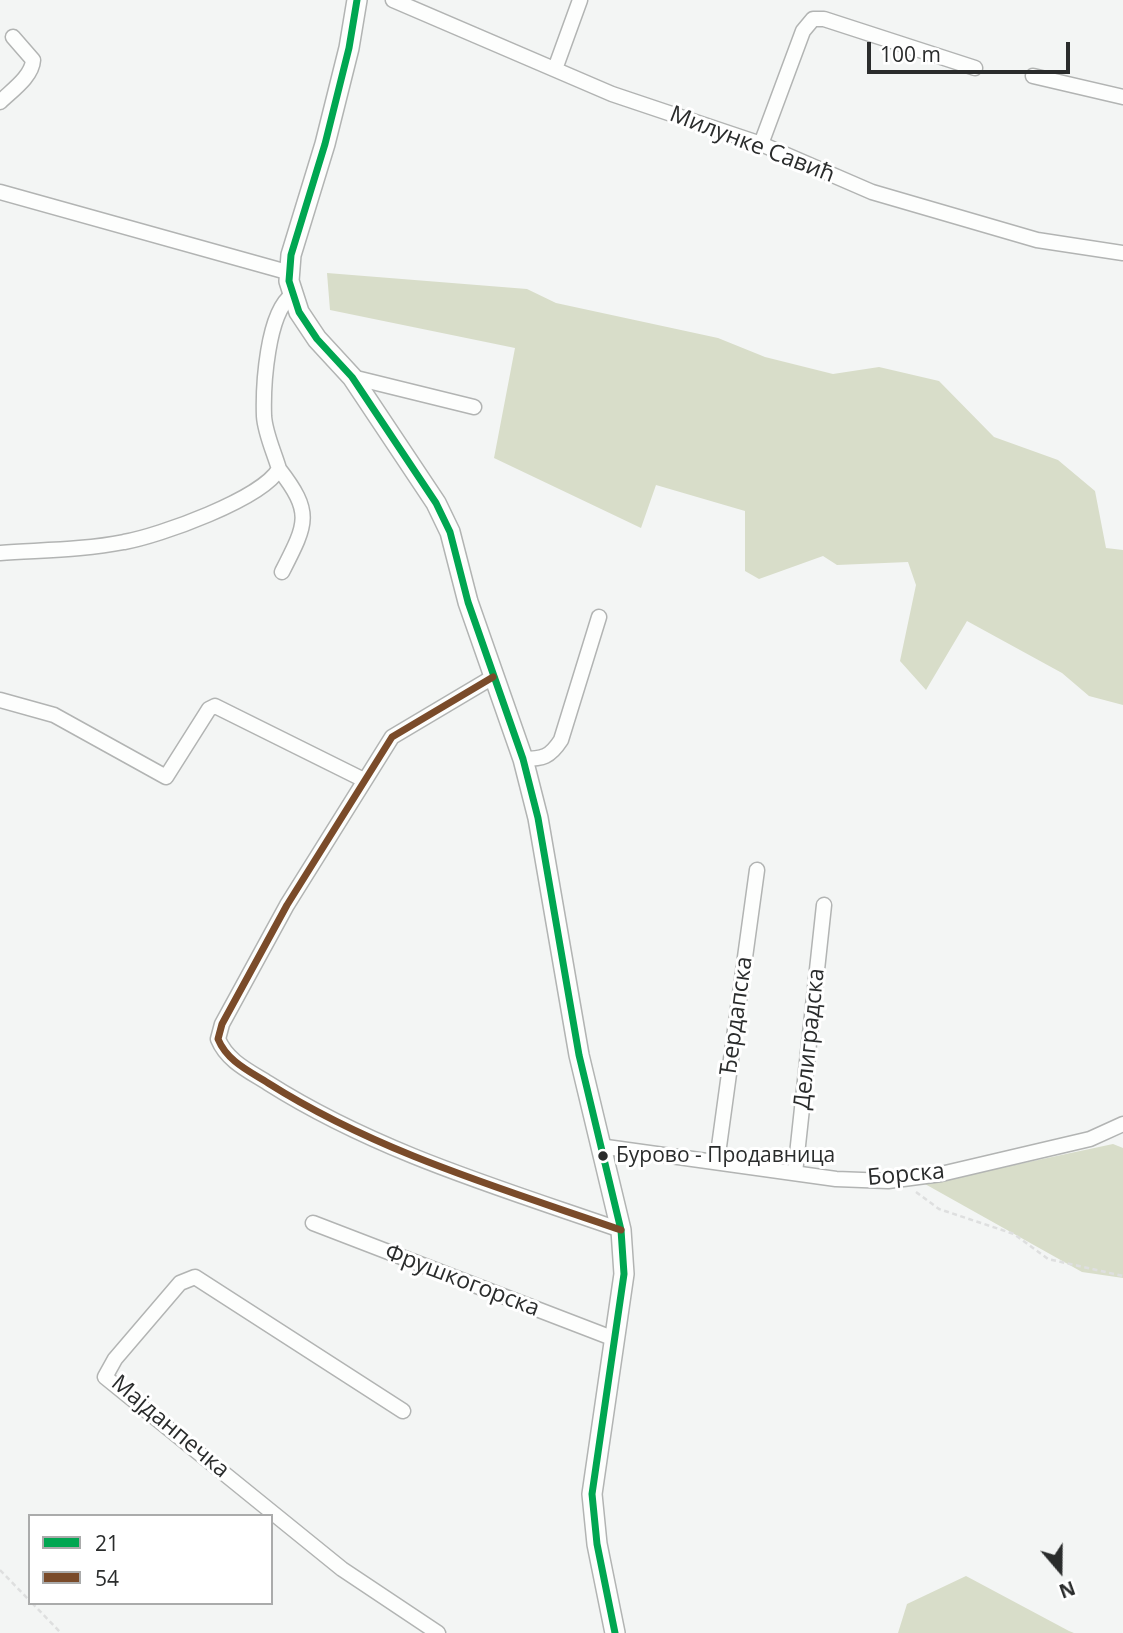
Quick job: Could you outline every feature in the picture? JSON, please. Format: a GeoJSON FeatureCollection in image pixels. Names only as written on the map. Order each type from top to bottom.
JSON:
{"type":"FeatureCollection","features":[{"type":"Feature","properties":{"kind":"street"},"geometry":{"type":"LineString","coordinates":[[357,0],[349,48],[325,144],[287,272],[292,295],[317,339],[352,377],[441,513],[450,533],[493,677],[523,759],[538,818],[579,1055],[621,1230],[624,1274],[612,1338],[592,1494],[597,1544],[615,1633]]}},
{"type":"Feature","properties":{"kind":"street","name":"Милунке Савић"},"geometry":{"type":"LineString","coordinates":[[393,0],[642,106],[761,144],[872,192],[1037,240],[1123,253]]}},
{"type":"Feature","properties":{"kind":"street"},"geometry":{"type":"LineString","coordinates":[[555,69],[580,0]]}},
{"type":"Feature","properties":{"kind":"street"},"geometry":{"type":"LineString","coordinates":[[761,144],[803,31],[813,19],[975,68]]}},
{"type":"Feature","properties":{"kind":"street"},"geometry":{"type":"LineString","coordinates":[[0,102],[33,65],[33,60],[13,37]]}},
{"type":"Feature","properties":{"kind":"street"},"geometry":{"type":"LineString","coordinates":[[1033,76],[1123,97]]}},
{"type":"Feature","properties":{"kind":"street"},"geometry":{"type":"LineString","coordinates":[[0,192],[287,272]]}},
{"type":"Feature","properties":{"kind":"street"},"geometry":{"type":"LineString","coordinates":[[282,572],[305,516],[303,504],[279,469],[264,418],[266,376],[278,314],[292,295]]}},
{"type":"Feature","properties":{"kind":"street"},"geometry":{"type":"LineString","coordinates":[[352,377],[474,407]]}},
{"type":"Feature","properties":{"kind":"street"},"geometry":{"type":"LineString","coordinates":[[0,553],[73,548],[144,537],[228,506],[265,484],[279,469]]}},
{"type":"Feature","properties":{"kind":"street"},"geometry":{"type":"LineString","coordinates":[[523,759],[543,759],[553,753],[561,740],[598,617]]}},
{"type":"Feature","properties":{"kind":"street"},"geometry":{"type":"LineString","coordinates":[[493,677],[392,737],[287,905],[222,1024],[218,1039],[230,1059],[306,1107],[380,1144],[621,1230]]}},
{"type":"Feature","properties":{"kind":"street"},"geometry":{"type":"LineString","coordinates":[[0,700],[54,715],[166,777],[209,709],[215,706],[364,780]]}},
{"type":"Feature","properties":{"kind":"street","name":"Ђердапска"},"geometry":{"type":"LineString","coordinates":[[717,1161],[757,870]]}},
{"type":"Feature","properties":{"kind":"street","name":"Делиградска"},"geometry":{"type":"LineString","coordinates":[[795,1173],[824,905]]}},
{"type":"Feature","properties":{"kind":"street","name":"Борска"},"geometry":{"type":"LineString","coordinates":[[600,1146],[836,1180],[899,1179],[941,1174],[1090,1139],[1123,1124]]}},
{"type":"Feature","properties":{"kind":"street","name":"Фрушкогорска"},"geometry":{"type":"LineString","coordinates":[[313,1223],[612,1338]]}},
{"type":"Feature","properties":{"kind":"street","name":"Мајданпечка"},"geometry":{"type":"LineString","coordinates":[[403,1411],[195,1277],[180,1283],[114,1359],[105,1377],[342,1569],[438,1633]]}},
{"type":"Feature","properties":{"kind":"path"},"geometry":{"type":"LineString","coordinates":[[899,1179],[939,1209],[1014,1234],[1048,1259],[1123,1276]]}},
{"type":"Feature","properties":{"kind":"path"},"geometry":{"type":"LineString","coordinates":[[0,1570],[28,1599]]}},
{"type":"Feature","properties":{"kind":"path"},"geometry":{"type":"LineString","coordinates":[[34,1605],[61,1633]]}},
{"type":"Feature","properties":{"kind":"path"},"geometry":{"type":"LineString","coordinates":[[51,1623],[52,1633]]}},
{"type":"Feature","properties":{"kind":"green space"},"geometry":{"type":"Polygon","coordinates":[[[327,273],[527,289],[556,303],[718,338],[765,357],[833,374],[879,367],[939,381],[994,437],[1058,460],[1095,491],[1106,548],[1123,550],[1123,705],[1089,696],[1062,673],[967,621],[926,690],[900,661],[916,585],[908,562],[837,565],[823,556],[759,579],[745,571],[745,511],[656,485],[641,528],[494,458],[515,348],[330,310],[327,273]]]}},
{"type":"Feature","properties":{"kind":"green space"},"geometry":{"type":"Polygon","coordinates":[[[1113,1144],[1123,1148],[1123,1278],[1082,1272],[925,1184],[1113,1144]]]}},
{"type":"Feature","properties":{"kind":"green space"},"geometry":{"type":"Polygon","coordinates":[[[966,1576],[1074,1633],[898,1633],[907,1604],[966,1576]]]}},
{"type":"Feature","properties":{"kind":"transit line","name":"21"},"geometry":{"type":"LineString","coordinates":[[357,0],[349,48],[325,144],[291,255],[289,281],[299,312],[317,339],[352,377],[436,503],[450,532],[468,602],[523,759],[538,818],[579,1055],[621,1230],[624,1274],[592,1494],[597,1544],[615,1633]]}},
{"type":"Feature","properties":{"kind":"transit line","name":"54"},"geometry":{"type":"LineString","coordinates":[[493,677],[392,737],[287,905],[222,1024],[218,1039],[227,1053],[246,1070],[352,1129],[440,1167],[621,1230]]}},
{"type":"Feature","properties":{"kind":"place","name":"Бурово - Продавница"},"geometry":{"type":"Point","coordinates":[603,1156]}}]}
